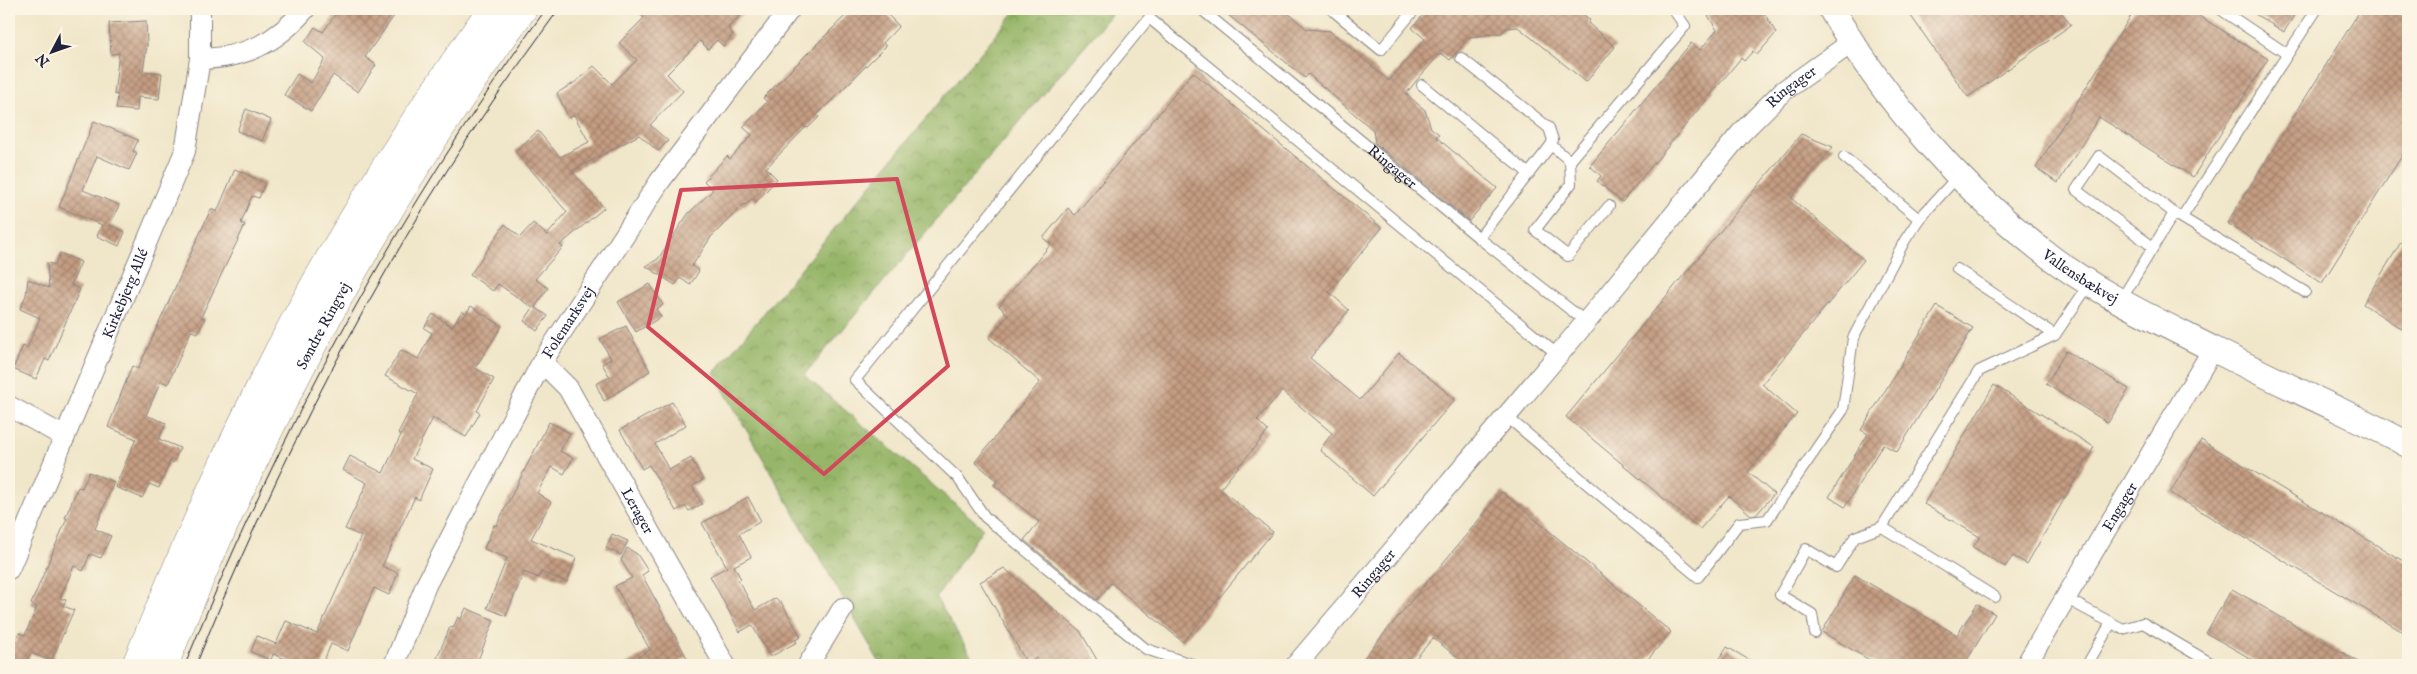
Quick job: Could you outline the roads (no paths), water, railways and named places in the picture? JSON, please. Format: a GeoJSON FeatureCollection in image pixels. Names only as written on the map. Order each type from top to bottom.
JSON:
{"type":"FeatureCollection","features":[{"type":"Feature","properties":{"kind":"main road","name":"Søndre Ringvej"},"geometry":{"type":"LineString","coordinates":[[136,665],[218,474],[273,363],[341,238],[414,123],[492,9]]}},
{"type":"Feature","properties":{"kind":"main road","name":"Søndre Ringvej"},"geometry":{"type":"LineString","coordinates":[[164,665],[236,500],[297,373],[358,262],[420,159],[478,69],[523,9]]}},
{"type":"Feature","properties":{"kind":"street","name":"Kirkebjerg Allé"},"geometry":{"type":"LineString","coordinates":[[9,570],[185,151],[200,59],[200,9]]}},
{"type":"Feature","properties":{"kind":"street"},"geometry":{"type":"LineString","coordinates":[[200,59],[234,56],[263,45],[283,31],[305,9]]}},
{"type":"Feature","properties":{"kind":"street","name":"Folemarksvej"},"geometry":{"type":"LineString","coordinates":[[394,665],[426,585],[542,362],[660,181],[790,9]]}},
{"type":"Feature","properties":{"kind":"street","name":"Vallensbækvej"},"geometry":{"type":"LineString","coordinates":[[1831,9],[1851,43],[1919,133],[1973,192],[2041,251],[2090,284],[2213,349],[2408,445]]}},
{"type":"Feature","properties":{"kind":"street","name":"Ringager"},"geometry":{"type":"LineString","coordinates":[[1296,665],[1586,322],[1741,133],[1782,92],[1851,43]]}},
{"type":"Feature","properties":{"kind":"street","name":"Engager"},"geometry":{"type":"LineString","coordinates":[[2026,665],[2067,599],[2213,349]]}},
{"type":"Feature","properties":{"kind":"street","name":"Lerager"},"geometry":{"type":"LineString","coordinates":[[542,362],[568,388],[725,665]]}},
{"type":"Feature","properties":{"kind":"street"},"geometry":{"type":"LineString","coordinates":[[9,406],[65,437]]}},
{"type":"Feature","properties":{"kind":"street"},"geometry":{"type":"LineString","coordinates":[[808,665],[843,608]]}},
{"type":"Feature","properties":{"kind":"lane","name":"Ringager"},"geometry":{"type":"LineString","coordinates":[[1201,9],[1478,238],[1586,322]]}},
{"type":"Feature","properties":{"kind":"lane"},"geometry":{"type":"LineString","coordinates":[[1331,9],[1381,50],[1415,9]]}},
{"type":"Feature","properties":{"kind":"lane"},"geometry":{"type":"LineString","coordinates":[[1608,206],[1568,256],[1535,230],[1571,184],[1570,161],[1685,26],[1673,9]]}},
{"type":"Feature","properties":{"kind":"lane"},"geometry":{"type":"LineString","coordinates":[[2220,9],[2287,54]]}},
{"type":"Feature","properties":{"kind":"lane"},"geometry":{"type":"LineString","coordinates":[[2121,300],[2153,247],[2178,215],[2317,9]]}},
{"type":"Feature","properties":{"kind":"lane"},"geometry":{"type":"LineString","coordinates":[[1194,665],[1146,650],[985,517],[958,478],[856,380],[1149,18],[1558,355]]}},
{"type":"Feature","properties":{"kind":"lane"},"geometry":{"type":"LineString","coordinates":[[1461,58],[1549,128],[1553,140],[1551,146],[1478,238]]}},
{"type":"Feature","properties":{"kind":"lane"},"geometry":{"type":"LineString","coordinates":[[1422,85],[1529,174]]}},
{"type":"Feature","properties":{"kind":"lane"},"geometry":{"type":"LineString","coordinates":[[1551,146],[1570,161]]}},
{"type":"Feature","properties":{"kind":"lane"},"geometry":{"type":"LineString","coordinates":[[2153,247],[2076,190],[2099,156],[2178,215],[2305,292]]}},
{"type":"Feature","properties":{"kind":"lane"},"geometry":{"type":"LineString","coordinates":[[1844,157],[1919,219]]}},
{"type":"Feature","properties":{"kind":"lane"},"geometry":{"type":"LineString","coordinates":[[1506,416],[1698,577],[1739,523],[1768,520],[1844,410],[1853,338],[1905,240],[1919,219],[1958,176]]}},
{"type":"Feature","properties":{"kind":"lane"},"geometry":{"type":"LineString","coordinates":[[1957,268],[2055,335]]}},
{"type":"Feature","properties":{"kind":"lane"},"geometry":{"type":"LineString","coordinates":[[1815,633],[1812,614],[1780,595],[1806,549],[1836,567],[1855,537],[1882,528],[1979,371],[2055,335],[2090,284]]}},
{"type":"Feature","properties":{"kind":"lane"},"geometry":{"type":"LineString","coordinates":[[1882,528],[1995,597]]}},
{"type":"Feature","properties":{"kind":"lane"},"geometry":{"type":"LineString","coordinates":[[2067,599],[2123,630],[2142,623],[2214,665]]}},
{"type":"Feature","properties":{"kind":"lane"},"geometry":{"type":"LineString","coordinates":[[2087,665],[2111,623]]}},
{"type":"Feature","properties":{"kind":"tram line"},"geometry":{"type":"LineString","coordinates":[[185,665],[221,578],[260,493],[301,409],[345,326],[391,244],[440,164],[546,9]]}},
{"type":"Feature","properties":{"kind":"tram line"},"geometry":{"type":"LineString","coordinates":[[196,665],[259,518],[293,446],[367,304],[449,167],[493,101],[559,9]]}}]}
